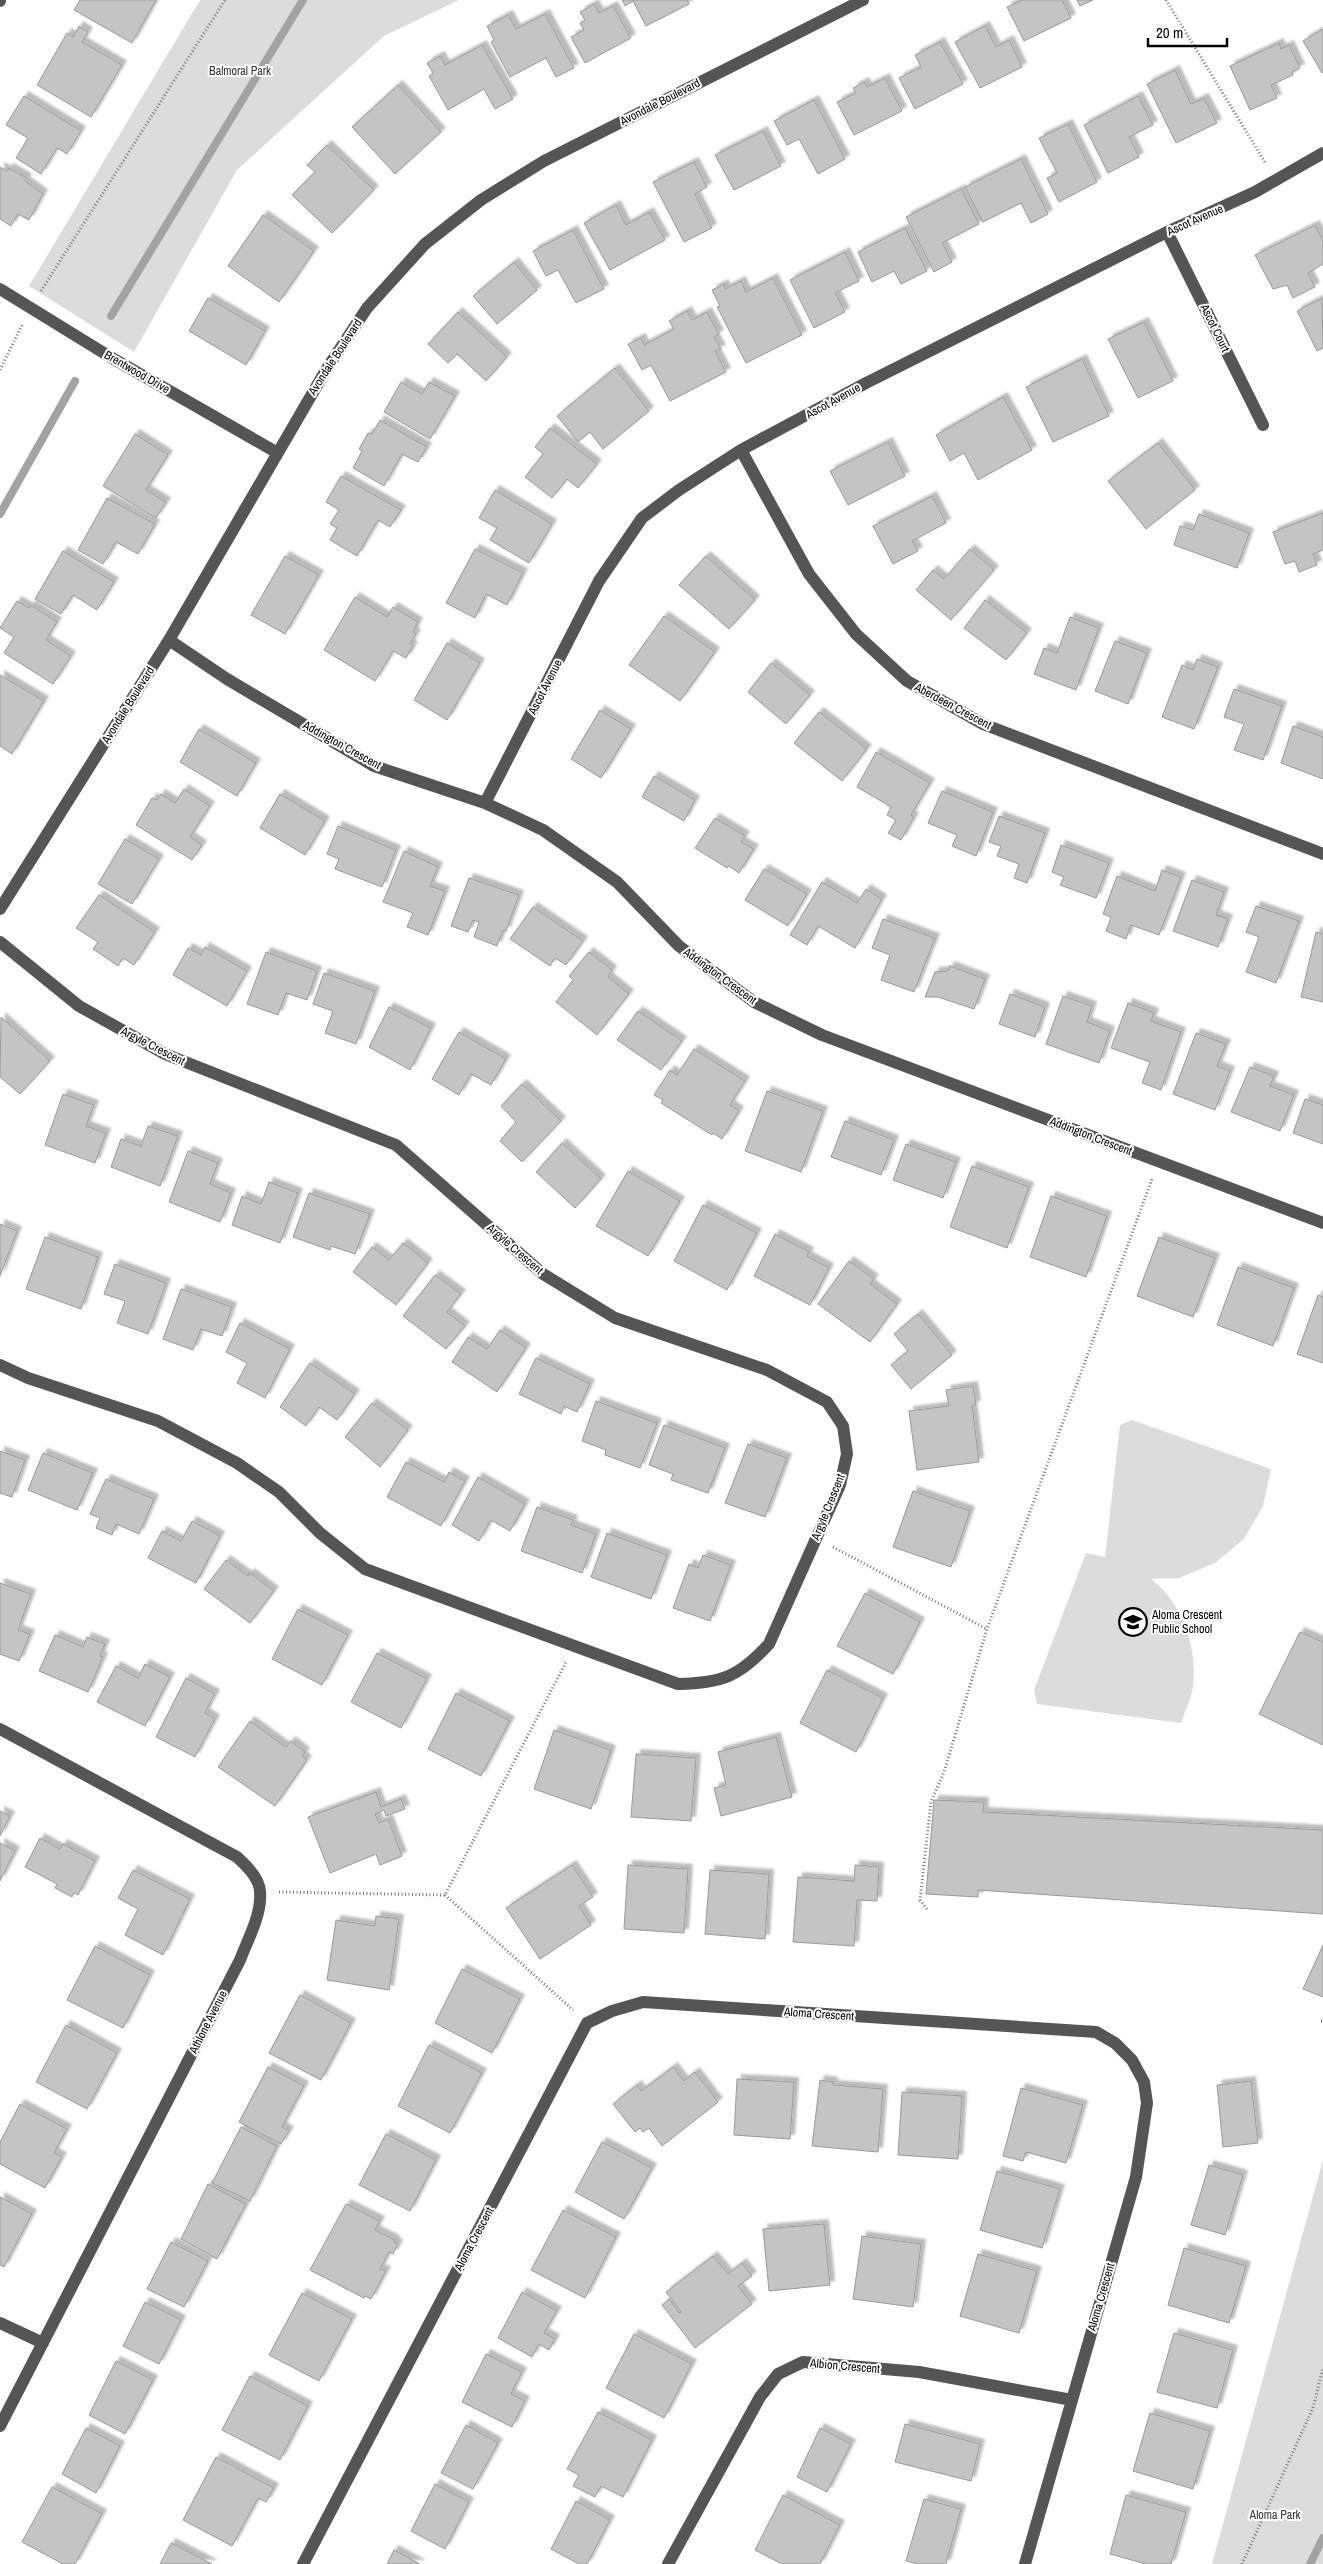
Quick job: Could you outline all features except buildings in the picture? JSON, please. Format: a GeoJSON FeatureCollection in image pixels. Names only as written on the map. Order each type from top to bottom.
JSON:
{"type":"FeatureCollection","features":[{"type":"Feature","properties":{"kind":"street","name":"Avondale Boulevard"},"geometry":{"type":"LineString","coordinates":[[0,909],[169,640],[276,452],[326,370],[367,308],[425,244],[481,200],[544,161],[863,0]]}},
{"type":"Feature","properties":{"kind":"street","name":"Ascot Avenue"},"geometry":{"type":"LineString","coordinates":[[485,803],[599,581],[642,518],[679,490],[741,450],[866,383],[1167,232],[1276,181],[1323,153]]}},
{"type":"Feature","properties":{"kind":"street","name":"Ascot Court"},"geometry":{"type":"LineString","coordinates":[[1167,232],[1263,425]]}},
{"type":"Feature","properties":{"kind":"street","name":"Brentwood Drive"},"geometry":{"type":"LineString","coordinates":[[0,289],[112,358],[276,452]]}},
{"type":"Feature","properties":{"kind":"street","name":"Aberdeen Crescent"},"geometry":{"type":"LineString","coordinates":[[741,450],[809,574],[856,634],[908,681],[983,724],[1323,854]]}},
{"type":"Feature","properties":{"kind":"street","name":"Addington Crescent"},"geometry":{"type":"LineString","coordinates":[[169,640],[227,679],[374,766],[485,803],[543,830],[618,882],[679,946],[754,1002],[822,1035],[1323,1223]]}},
{"type":"Feature","properties":{"kind":"street","name":"Argyle Crescent"},"geometry":{"type":"LineString","coordinates":[[0,942],[80,1006],[165,1054],[396,1145],[543,1274],[615,1318],[767,1370],[827,1402],[843,1426],[847,1454],[840,1485],[769,1644],[754,1661],[736,1674],[706,1684],[678,1684],[365,1569],[320,1533],[279,1492],[237,1463],[158,1421],[28,1378],[0,1365]]}},
{"type":"Feature","properties":{"kind":"street"},"geometry":{"type":"LineString","coordinates":[[0,1729],[238,1857],[250,1870],[261,1891]]}},
{"type":"Feature","properties":{"kind":"street","name":"Athlone Avenue"},"geometry":{"type":"LineString","coordinates":[[0,2426],[240,1960],[256,1919],[261,1891]]}},
{"type":"Feature","properties":{"kind":"street","name":"Aloma Crescent"},"geometry":{"type":"LineString","coordinates":[[303,2564],[587,2023],[612,2011],[643,2002],[1096,2032],[1115,2043],[1132,2060],[1144,2082],[1147,2103],[1136,2177],[1025,2564]]}},
{"type":"Feature","properties":{"kind":"street"},"geometry":{"type":"LineString","coordinates":[[0,2323],[43,2344]]}},
{"type":"Feature","properties":{"kind":"street","name":"Albion Crescent"},"geometry":{"type":"LineString","coordinates":[[668,2564],[760,2396],[778,2374],[803,2362],[919,2372],[1072,2400]]}},
{"type":"Feature","properties":{"kind":"path"},"geometry":{"type":"LineString","coordinates":[[0,370],[31,308],[226,0]]}},
{"type":"Feature","properties":{"kind":"path"},"geometry":{"type":"LineString","coordinates":[[1166,0],[1276,181]]}},
{"type":"Feature","properties":{"kind":"path"},"geometry":{"type":"LineString","coordinates":[[927,1909],[920,1900],[931,1802],[944,1772],[987,1629],[1097,1323],[1158,1161]]}},
{"type":"Feature","properties":{"kind":"path"},"geometry":{"type":"LineString","coordinates":[[816,1538],[987,1629]]}},
{"type":"Feature","properties":{"kind":"path"},"geometry":{"type":"LineString","coordinates":[[445,1895],[574,1645]]}},
{"type":"Feature","properties":{"kind":"path"},"geometry":{"type":"LineString","coordinates":[[261,1891],[445,1895],[587,2023]]}},
{"type":"Feature","properties":{"kind":"path"},"geometry":{"type":"LineString","coordinates":[[1242,2564],[1313,2408],[1323,2368]]}},
{"type":"Feature","properties":{"kind":"green space","name":"Balmoral Park"},"geometry":{"type":"Polygon","coordinates":[[[200,0],[459,0],[384,36],[237,170],[134,352],[29,286],[200,0]]]}},
{"type":"Feature","properties":{"kind":"green space"},"geometry":{"type":"Polygon","coordinates":[[[1132,1420],[1271,1469],[1263,1506],[1244,1539],[1215,1563],[1179,1578],[1151,1579],[1162,1589],[1179,1613],[1186,1627],[1193,1656],[1193,1686],[1181,1723],[1037,1704],[1034,1690],[1086,1553],[1105,1557],[1120,1425],[1132,1420]]]}},
{"type":"Feature","properties":{"kind":"green space","name":"Aloma Park"},"geometry":{"type":"Polygon","coordinates":[[[1323,2160],[1323,2564],[1212,2564],[1323,2160]]]}},
{"type":"Feature","properties":{"kind":"waterway"},"geometry":{"type":"LineString","coordinates":[[111,316],[303,0]]}},
{"type":"Feature","properties":{"kind":"waterway"},"geometry":{"type":"LineString","coordinates":[[0,514],[75,381]]}},
{"type":"Feature","properties":{"kind":"waterway"},"geometry":{"type":"LineString","coordinates":[[1310,2564],[1323,2538]]}},
{"type":"Feature","properties":{"kind":"place","name":"Aloma Crescent Public School"},"geometry":{"type":"Point","coordinates":[1133,1622]}}]}
